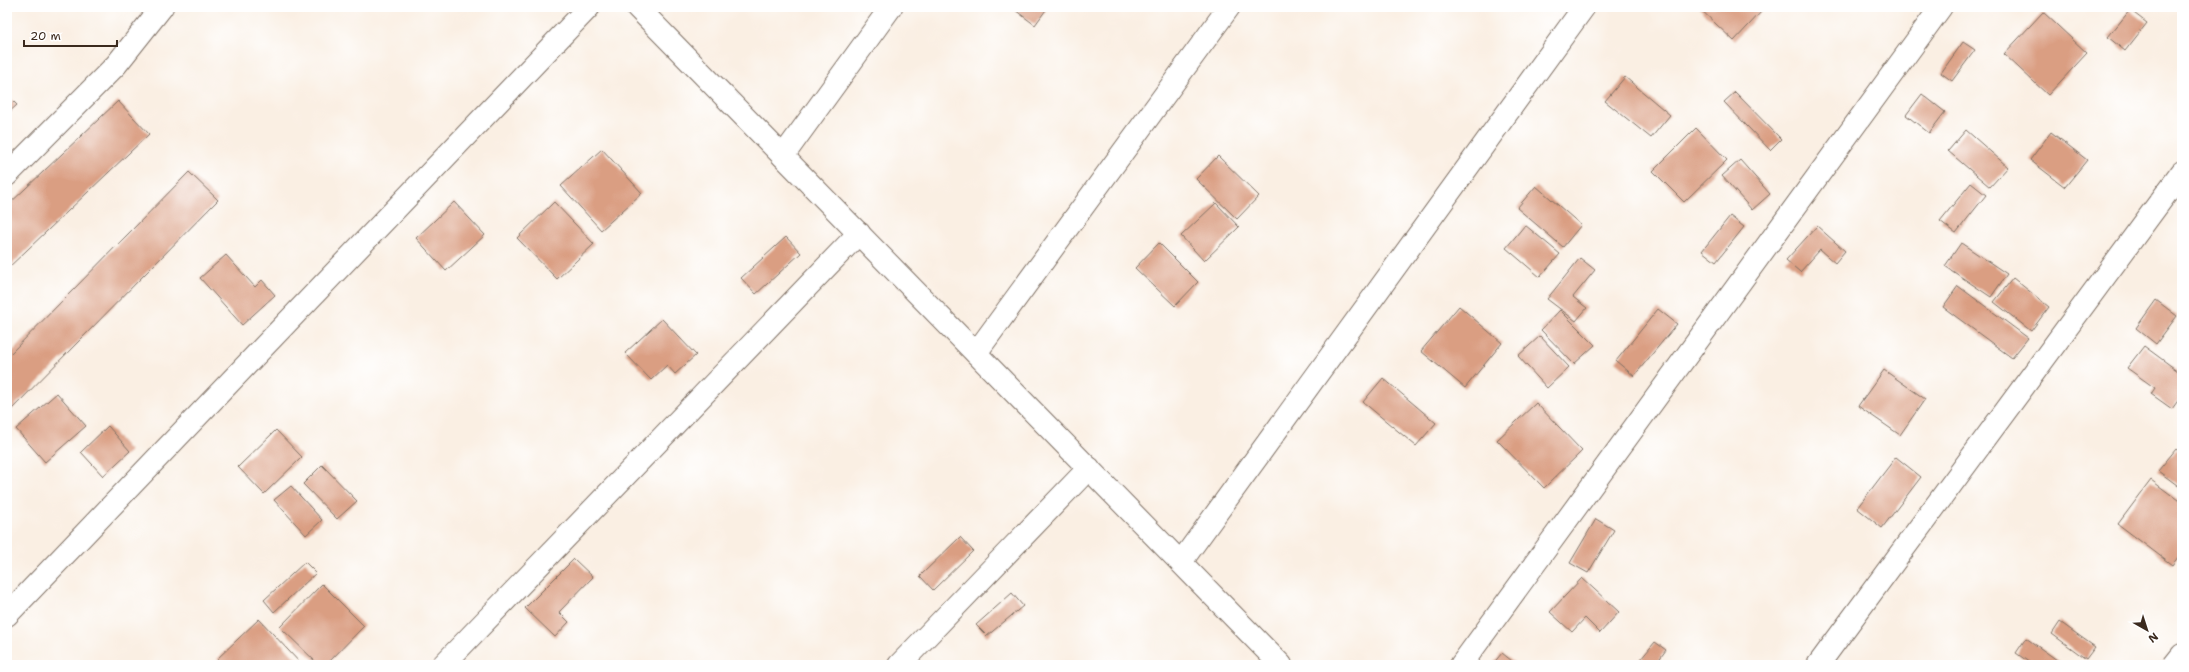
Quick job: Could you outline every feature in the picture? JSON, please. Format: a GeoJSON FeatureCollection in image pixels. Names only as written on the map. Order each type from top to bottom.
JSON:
{"type":"FeatureCollection","features":[{"type":"Feature","properties":{"kind":"street"},"geometry":{"type":"LineString","coordinates":[[7,175],[116,65],[162,7]]}},
{"type":"Feature","properties":{"kind":"street"},"geometry":{"type":"LineString","coordinates":[[7,615],[589,7]]}},
{"type":"Feature","properties":{"kind":"street"},"geometry":{"type":"LineString","coordinates":[[637,7],[1281,665]]}},
{"type":"Feature","properties":{"kind":"street"},"geometry":{"type":"LineString","coordinates":[[783,156],[891,7]]}},
{"type":"Feature","properties":{"kind":"street"},"geometry":{"type":"LineString","coordinates":[[976,353],[1229,7]]}},
{"type":"Feature","properties":{"kind":"street"},"geometry":{"type":"LineString","coordinates":[[1181,562],[1584,7]]}},
{"type":"Feature","properties":{"kind":"street"},"geometry":{"type":"LineString","coordinates":[[1461,665],[1941,7]]}},
{"type":"Feature","properties":{"kind":"street"},"geometry":{"type":"LineString","coordinates":[[1818,665],[2182,172]]}},
{"type":"Feature","properties":{"kind":"street"},"geometry":{"type":"LineString","coordinates":[[443,665],[859,233]]}},
{"type":"Feature","properties":{"kind":"street"},"geometry":{"type":"LineString","coordinates":[[899,665],[1089,468]]}},
{"type":"Feature","properties":{"kind":"street"},"geometry":{"type":"LineString","coordinates":[[2174,665],[2182,655]]}},
{"type":"Feature","properties":{"kind":"building"},"geometry":{"type":"Polygon","coordinates":[[[1011,7],[1048,7],[1035,25],[1011,7]]]}},
{"type":"Feature","properties":{"kind":"building"},"geometry":{"type":"Polygon","coordinates":[[[1698,7],[1758,7],[1762,11],[1734,41],[1698,7]]]}},
{"type":"Feature","properties":{"kind":"building"},"geometry":{"type":"Polygon","coordinates":[[[2130,10],[2147,23],[2125,51],[2108,37],[2130,10]]]}},
{"type":"Feature","properties":{"kind":"building"},"geometry":{"type":"Polygon","coordinates":[[[2043,12],[2087,53],[2048,95],[2004,54],[2043,12]]]}},
{"type":"Feature","properties":{"kind":"building"},"geometry":{"type":"Polygon","coordinates":[[[1963,42],[1975,50],[1952,81],[1941,73],[1963,42]]]}},
{"type":"Feature","properties":{"kind":"building"},"geometry":{"type":"Polygon","coordinates":[[[1625,77],[1670,115],[1651,138],[1605,101],[1625,77]]]}},
{"type":"Feature","properties":{"kind":"building"},"geometry":{"type":"Polygon","coordinates":[[[1735,92],[1781,139],[1770,150],[1724,102],[1735,92]]]}},
{"type":"Feature","properties":{"kind":"building"},"geometry":{"type":"Polygon","coordinates":[[[1922,94],[1945,112],[1929,133],[1906,115],[1922,94]]]}},
{"type":"Feature","properties":{"kind":"building"},"geometry":{"type":"Polygon","coordinates":[[[7,95],[17,105],[7,114],[7,95]]]}},
{"type":"Feature","properties":{"kind":"building"},"geometry":{"type":"Polygon","coordinates":[[[118,101],[149,134],[7,269],[7,206],[118,101]]]}},
{"type":"Feature","properties":{"kind":"building"},"geometry":{"type":"Polygon","coordinates":[[[1696,128],[1727,160],[1684,202],[1653,171],[1696,128]]]}},
{"type":"Feature","properties":{"kind":"building"},"geometry":{"type":"Polygon","coordinates":[[[1966,130],[2008,167],[1990,187],[1948,151],[1966,130]]]}},
{"type":"Feature","properties":{"kind":"building"},"geometry":{"type":"Polygon","coordinates":[[[2051,132],[2087,160],[2065,187],[2030,160],[2051,132]]]}},
{"type":"Feature","properties":{"kind":"building"},"geometry":{"type":"Polygon","coordinates":[[[602,149],[642,193],[601,230],[561,186],[602,149]]]}},
{"type":"Feature","properties":{"kind":"building"},"geometry":{"type":"Polygon","coordinates":[[[1218,156],[1259,196],[1237,219],[1196,179],[1218,156]]]}},
{"type":"Feature","properties":{"kind":"building"},"geometry":{"type":"Polygon","coordinates":[[[1740,160],[1770,194],[1752,210],[1722,176],[1740,160]]]}},
{"type":"Feature","properties":{"kind":"building"},"geometry":{"type":"Polygon","coordinates":[[[189,172],[218,200],[7,414],[7,357],[189,172]]]}},
{"type":"Feature","properties":{"kind":"building"},"geometry":{"type":"Polygon","coordinates":[[[1971,183],[1986,195],[1956,233],[1940,221],[1971,183]]]}},
{"type":"Feature","properties":{"kind":"building"},"geometry":{"type":"Polygon","coordinates":[[[1536,186],[1581,225],[1563,247],[1517,208],[1536,186]]]}},
{"type":"Feature","properties":{"kind":"building"},"geometry":{"type":"Polygon","coordinates":[[[454,202],[485,235],[446,271],[416,238],[454,202]]]}},
{"type":"Feature","properties":{"kind":"building"},"geometry":{"type":"Polygon","coordinates":[[[554,202],[594,244],[557,279],[517,238],[554,202]]]}},
{"type":"Feature","properties":{"kind":"building"},"geometry":{"type":"Polygon","coordinates":[[[1216,203],[1239,227],[1204,261],[1181,236],[1216,203]]]}},
{"type":"Feature","properties":{"kind":"building"},"geometry":{"type":"Polygon","coordinates":[[[1730,216],[1744,227],[1716,262],[1702,251],[1730,216]]]}},
{"type":"Feature","properties":{"kind":"building"},"geometry":{"type":"Polygon","coordinates":[[[1525,225],[1560,254],[1540,277],[1506,248],[1525,225]]]}},
{"type":"Feature","properties":{"kind":"building"},"geometry":{"type":"Polygon","coordinates":[[[1817,226],[1845,251],[1835,263],[1820,250],[1800,272],[1786,260],[1817,226]]]}},
{"type":"Feature","properties":{"kind":"building"},"geometry":{"type":"Polygon","coordinates":[[[786,237],[801,253],[756,294],[741,278],[786,237]]]}},
{"type":"Feature","properties":{"kind":"building"},"geometry":{"type":"Polygon","coordinates":[[[1159,243],[1198,282],[1175,306],[1135,268],[1159,243]]]}},
{"type":"Feature","properties":{"kind":"building"},"geometry":{"type":"Polygon","coordinates":[[[1961,243],[2007,274],[1991,297],[1945,266],[1961,243]]]}},
{"type":"Feature","properties":{"kind":"building"},"geometry":{"type":"Polygon","coordinates":[[[226,255],[255,287],[262,280],[275,295],[242,325],[200,278],[226,255]]]}},
{"type":"Feature","properties":{"kind":"building"},"geometry":{"type":"Polygon","coordinates":[[[1580,258],[1595,270],[1573,297],[1587,308],[1576,321],[1547,299],[1580,258]]]}},
{"type":"Feature","properties":{"kind":"building"},"geometry":{"type":"Polygon","coordinates":[[[2013,278],[2049,307],[2031,331],[1994,302],[2013,278]]]}},
{"type":"Feature","properties":{"kind":"building"},"geometry":{"type":"Polygon","coordinates":[[[1958,286],[2028,338],[2012,358],[1943,307],[1958,286]]]}},
{"type":"Feature","properties":{"kind":"building"},"geometry":{"type":"Polygon","coordinates":[[[2156,300],[2177,316],[2156,344],[2136,328],[2156,300]]]}},
{"type":"Feature","properties":{"kind":"building"},"geometry":{"type":"Polygon","coordinates":[[[1459,306],[1502,343],[1465,388],[1421,351],[1459,306]]]}},
{"type":"Feature","properties":{"kind":"building"},"geometry":{"type":"Polygon","coordinates":[[[1658,309],[1677,324],[1634,376],[1616,361],[1658,309]]]}},
{"type":"Feature","properties":{"kind":"building"},"geometry":{"type":"Polygon","coordinates":[[[1560,310],[1595,345],[1574,364],[1541,330],[1560,310]]]}},
{"type":"Feature","properties":{"kind":"building"},"geometry":{"type":"Polygon","coordinates":[[[662,319],[696,355],[675,374],[667,365],[651,380],[625,353],[662,319]]]}},
{"type":"Feature","properties":{"kind":"building"},"geometry":{"type":"Polygon","coordinates":[[[1540,336],[1569,367],[1547,388],[1518,356],[1540,336]]]}},
{"type":"Feature","properties":{"kind":"building"},"geometry":{"type":"Polygon","coordinates":[[[2144,346],[2182,374],[2182,395],[2172,409],[2151,394],[2155,388],[2127,368],[2144,346]]]}},
{"type":"Feature","properties":{"kind":"building"},"geometry":{"type":"Polygon","coordinates":[[[1884,370],[1925,399],[1900,435],[1858,406],[1884,370]]]}},
{"type":"Feature","properties":{"kind":"building"},"geometry":{"type":"Polygon","coordinates":[[[1383,378],[1436,423],[1416,446],[1363,402],[1383,378]]]}},
{"type":"Feature","properties":{"kind":"building"},"geometry":{"type":"Polygon","coordinates":[[[57,393],[86,426],[45,462],[16,429],[57,393]]]}},
{"type":"Feature","properties":{"kind":"building"},"geometry":{"type":"Polygon","coordinates":[[[1536,403],[1582,451],[1544,488],[1497,440],[1536,403]]]}},
{"type":"Feature","properties":{"kind":"building"},"geometry":{"type":"Polygon","coordinates":[[[108,426],[130,451],[103,476],[81,452],[108,426]]]}},
{"type":"Feature","properties":{"kind":"building"},"geometry":{"type":"Polygon","coordinates":[[[276,430],[302,457],[264,494],[238,467],[276,430]]]}},
{"type":"Feature","properties":{"kind":"building"},"geometry":{"type":"Polygon","coordinates":[[[2176,449],[2182,454],[2181,488],[2158,471],[2176,449]]]}},
{"type":"Feature","properties":{"kind":"building"},"geometry":{"type":"Polygon","coordinates":[[[1896,457],[1921,477],[1882,528],[1857,508],[1896,457]]]}},
{"type":"Feature","properties":{"kind":"building"},"geometry":{"type":"Polygon","coordinates":[[[322,465],[357,501],[337,519],[303,484],[322,465]]]}},
{"type":"Feature","properties":{"kind":"building"},"geometry":{"type":"Polygon","coordinates":[[[2151,480],[2182,503],[2182,552],[2172,565],[2118,524],[2151,480]]]}},
{"type":"Feature","properties":{"kind":"building"},"geometry":{"type":"Polygon","coordinates":[[[291,486],[322,520],[306,535],[274,500],[291,486]]]}},
{"type":"Feature","properties":{"kind":"building"},"geometry":{"type":"Polygon","coordinates":[[[1596,519],[1614,530],[1588,573],[1570,563],[1596,519]]]}},
{"type":"Feature","properties":{"kind":"building"},"geometry":{"type":"Polygon","coordinates":[[[960,537],[973,551],[933,590],[920,576],[960,537]]]}},
{"type":"Feature","properties":{"kind":"building"},"geometry":{"type":"Polygon","coordinates":[[[574,559],[593,577],[559,612],[569,622],[555,637],[525,608],[574,559]]]}},
{"type":"Feature","properties":{"kind":"building"},"geometry":{"type":"Polygon","coordinates":[[[305,562],[316,573],[274,612],[264,600],[305,562]]]}},
{"type":"Feature","properties":{"kind":"building"},"geometry":{"type":"Polygon","coordinates":[[[1582,578],[1619,612],[1600,633],[1585,618],[1572,632],[1550,612],[1582,578]]]}},
{"type":"Feature","properties":{"kind":"building"},"geometry":{"type":"Polygon","coordinates":[[[322,584],[364,626],[326,665],[319,665],[280,627],[322,584]]]}},
{"type":"Feature","properties":{"kind":"building"},"geometry":{"type":"Polygon","coordinates":[[[1012,593],[1023,606],[987,636],[976,625],[1012,593]]]}},
{"type":"Feature","properties":{"kind":"building"},"geometry":{"type":"Polygon","coordinates":[[[259,619],[302,665],[223,665],[217,659],[259,619]]]}},
{"type":"Feature","properties":{"kind":"building"},"geometry":{"type":"Polygon","coordinates":[[[2060,622],[2095,647],[2086,659],[2052,634],[2060,622]]]}},
{"type":"Feature","properties":{"kind":"building"},"geometry":{"type":"Polygon","coordinates":[[[2026,638],[2064,665],[2033,665],[2016,653],[2026,638]]]}},
{"type":"Feature","properties":{"kind":"building"},"geometry":{"type":"Polygon","coordinates":[[[1655,642],[1666,650],[1655,665],[1636,665],[1655,642]]]}},
{"type":"Feature","properties":{"kind":"building"},"geometry":{"type":"Polygon","coordinates":[[[1502,653],[1517,665],[1492,665],[1502,653]]]}}]}
